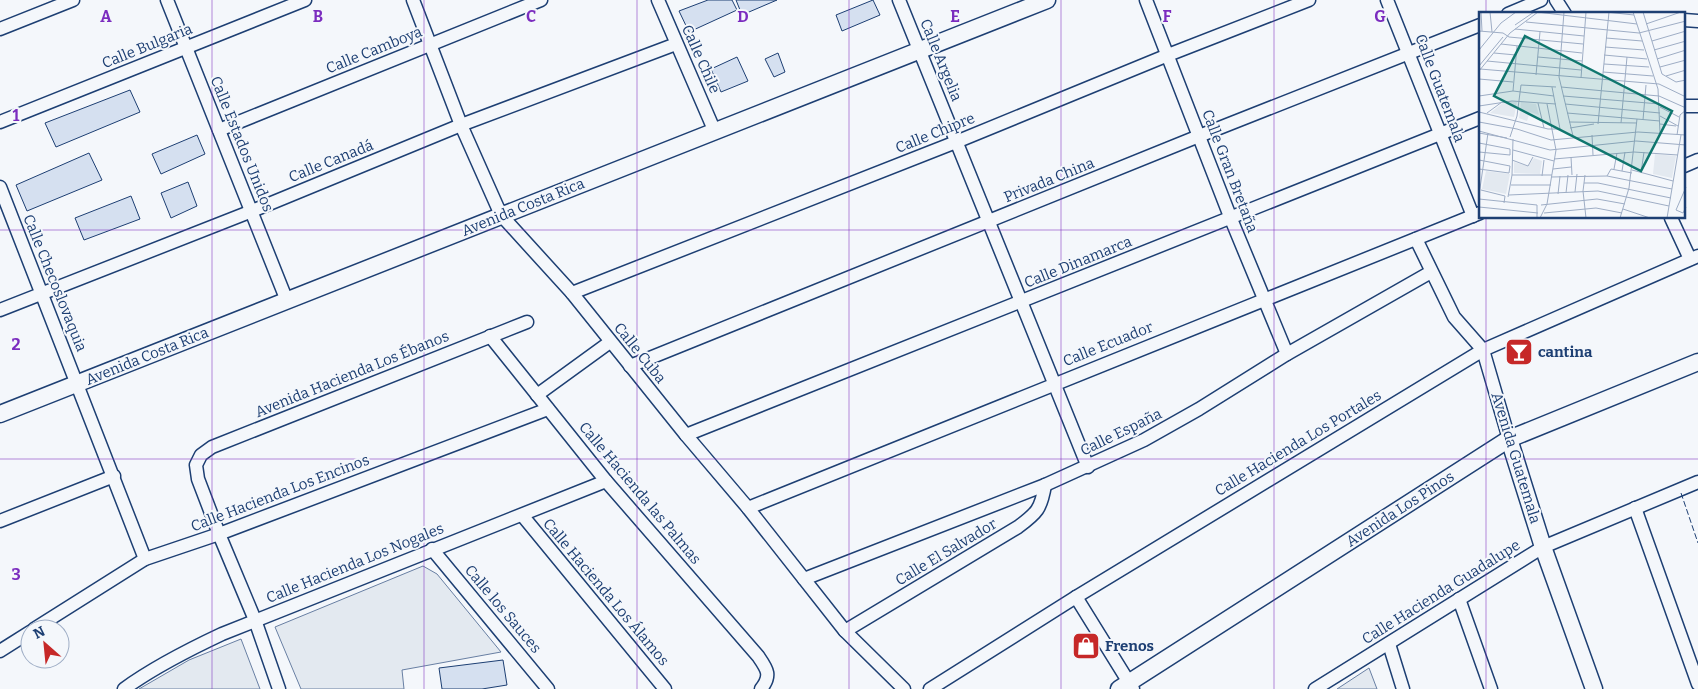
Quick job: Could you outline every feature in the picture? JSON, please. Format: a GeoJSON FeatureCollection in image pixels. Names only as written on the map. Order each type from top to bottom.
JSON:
{"type":"FeatureCollection","features":[{"type":"Feature","properties":{"kind":"street"},"geometry":{"type":"LineString","coordinates":[[0,29],[73,0]]}},
{"type":"Feature","properties":{"kind":"street","name":"Calle Estados Unidos"},"geometry":{"type":"LineString","coordinates":[[167,0],[287,301]]}},
{"type":"Feature","properties":{"kind":"street","name":"Calle Bulgaria"},"geometry":{"type":"LineString","coordinates":[[0,122],[305,0]]}},
{"type":"Feature","properties":{"kind":"street","name":"Calle Cuba"},"geometry":{"type":"LineString","coordinates":[[413,0],[461,125],[502,215],[572,293],[686,435],[748,508],[845,631],[904,689]]}},
{"type":"Feature","properties":{"kind":"street","name":"Calle Camboya"},"geometry":{"type":"LineString","coordinates":[[219,130],[541,0]]}},
{"type":"Feature","properties":{"kind":"street","name":"Calle Chile"},"geometry":{"type":"LineString","coordinates":[[658,0],[715,132]]}},
{"type":"Feature","properties":{"kind":"street","name":"Calle Argelia"},"geometry":{"type":"LineString","coordinates":[[899,0],[1088,467]]}},
{"type":"Feature","properties":{"kind":"street","name":"Avenida Costa Rica"},"geometry":{"type":"LineString","coordinates":[[0,414],[1047,0]]}},
{"type":"Feature","properties":{"kind":"street","name":"Calle Gran Bretaña"},"geometry":{"type":"LineString","coordinates":[[1146,0],[1231,219],[1287,354]]}},
{"type":"Feature","properties":{"kind":"street","name":"Calle Chipre"},"geometry":{"type":"LineString","coordinates":[[572,293],[956,142],[1168,55],[1309,0]]}},
{"type":"Feature","properties":{"kind":"street","name":"Calle Guatemala"},"geometry":{"type":"LineString","coordinates":[[1387,0],[1440,134],[1477,214]]}},
{"type":"Feature","properties":{"kind":"street"},"geometry":{"type":"LineString","coordinates":[[1513,12],[1541,0]]}},
{"type":"Feature","properties":{"kind":"street"},"geometry":{"type":"LineString","coordinates":[[1556,0],[1564,12]]}},
{"type":"Feature","properties":{"kind":"street","name":"Privada China"},"geometry":{"type":"LineString","coordinates":[[630,366],[1199,136],[1479,25]]}},
{"type":"Feature","properties":{"kind":"street","name":"Calle Canadá"},"geometry":{"type":"LineString","coordinates":[[0,310],[252,211],[461,125],[676,44]]}},
{"type":"Feature","properties":{"kind":"street","name":"Calle Dinamarca"},"geometry":{"type":"LineString","coordinates":[[686,435],[1479,118]]}},
{"type":"Feature","properties":{"kind":"street"},"geometry":{"type":"LineString","coordinates":[[1686,165],[1698,160]]}},
{"type":"Feature","properties":{"kind":"street","name":"Calle Checoslovaquia"},"geometry":{"type":"LineString","coordinates":[[0,187],[5,215],[42,293],[145,559]]}},
{"type":"Feature","properties":{"kind":"street","name":"Calle Ecuador"},"geometry":{"type":"LineString","coordinates":[[748,508],[1477,214]]}},
{"type":"Feature","properties":{"kind":"street"},"geometry":{"type":"LineString","coordinates":[[1673,219],[1694,258]]}},
{"type":"Feature","properties":{"kind":"street","name":"Avenida Guatemala"},"geometry":{"type":"LineString","coordinates":[[1416,239],[1454,317],[1483,350],[1543,547],[1594,689]]}},
{"type":"Feature","properties":{"kind":"street","name":"Calle Hacienda Los Portales"},"geometry":{"type":"LineString","coordinates":[[930,689],[1076,597],[1483,350],[1694,258]]}},
{"type":"Feature","properties":{"kind":"street","name":"Calle España"},"geometry":{"type":"LineString","coordinates":[[804,579],[1045,485],[1088,467],[1152,436],[1287,354],[1431,272]]}},
{"type":"Feature","properties":{"kind":"street","name":"Avenida Hacienda Los Ébanos"},"geometry":{"type":"LineString","coordinates":[[219,534],[198,479],[196,465],[201,455],[212,447],[527,322]]}},
{"type":"Feature","properties":{"kind":"street","name":"Calle Hacienda las Palmas"},"geometry":{"type":"LineString","coordinates":[[490,336],[606,481],[758,656],[767,669],[767,679],[761,689]]}},
{"type":"Feature","properties":{"kind":"street"},"geometry":{"type":"LineString","coordinates":[[537,395],[610,342]]}},
{"type":"Feature","properties":{"kind":"street","name":"Avenida Los Pinos"},"geometry":{"type":"LineString","coordinates":[[1127,687],[1509,439],[1698,362]]}},
{"type":"Feature","properties":{"kind":"street","name":"Calle Hacienda Los Encinos"},"geometry":{"type":"LineString","coordinates":[[50,619],[145,559],[219,534],[548,409]]}},
{"type":"Feature","properties":{"kind":"street"},"geometry":{"type":"LineString","coordinates":[[0,522],[114,476]]}},
{"type":"Feature","properties":{"kind":"street","name":"Calle Hacienda Los Nogales"},"geometry":{"type":"LineString","coordinates":[[124,689],[185,652],[255,620],[606,481]]}},
{"type":"Feature","properties":{"kind":"street","name":"Calle Hacienda Guadalupe"},"geometry":{"type":"LineString","coordinates":[[1315,689],[1543,547],[1698,482]]}},
{"type":"Feature","properties":{"kind":"street","name":"Calle El Salvador"},"geometry":{"type":"LineString","coordinates":[[845,631],[1018,527],[1034,514],[1042,502],[1045,485]]}},
{"type":"Feature","properties":{"kind":"street"},"geometry":{"type":"LineString","coordinates":[[1636,508],[1698,684]]}},
{"type":"Feature","properties":{"kind":"street","name":"Calle Hacienda Los Álamos"},"geometry":{"type":"LineString","coordinates":[[522,515],[665,689]]}},
{"type":"Feature","properties":{"kind":"street"},"geometry":{"type":"LineString","coordinates":[[219,534],[255,620],[279,689]]}},
{"type":"Feature","properties":{"kind":"street","name":"Calle los Sauces"},"geometry":{"type":"LineString","coordinates":[[432,549],[548,689]]}},
{"type":"Feature","properties":{"kind":"street"},"geometry":{"type":"LineString","coordinates":[[1076,597],[1127,687]]}},
{"type":"Feature","properties":{"kind":"street"},"geometry":{"type":"LineString","coordinates":[[1459,599],[1491,689]]}},
{"type":"Feature","properties":{"kind":"street"},"geometry":{"type":"LineString","coordinates":[[0,650],[20,638]]}},
{"type":"Feature","properties":{"kind":"street"},"geometry":{"type":"LineString","coordinates":[[1389,644],[1403,689]]}},
{"type":"Feature","properties":{"kind":"shaded area"},"geometry":{"type":"Polygon","coordinates":[[[423,566],[437,574],[501,652],[402,670],[404,689],[301,689],[275,627],[423,566]]]}},
{"type":"Feature","properties":{"kind":"shaded area"},"geometry":{"type":"Polygon","coordinates":[[[241,639],[260,689],[139,689],[189,660],[241,639]]]}},
{"type":"Feature","properties":{"kind":"shaded area"},"geometry":{"type":"Polygon","coordinates":[[[1369,668],[1377,689],[1337,689],[1369,668]]]}},
{"type":"Feature","properties":{"kind":"building"},"geometry":{"type":"Polygon","coordinates":[[[708,0],[732,0],[737,10],[689,32],[679,11],[708,0]]]}},
{"type":"Feature","properties":{"kind":"building"},"geometry":{"type":"Polygon","coordinates":[[[736,0],[777,0],[742,15],[736,0]]]}},
{"type":"Feature","properties":{"kind":"building"},"geometry":{"type":"Polygon","coordinates":[[[873,0],[880,15],[842,31],[836,15],[873,0]]]}},
{"type":"Feature","properties":{"kind":"building"},"geometry":{"type":"Polygon","coordinates":[[[778,53],[785,72],[774,77],[765,59],[778,53]]]}},
{"type":"Feature","properties":{"kind":"building"},"geometry":{"type":"Polygon","coordinates":[[[737,57],[748,81],[721,92],[711,69],[737,57]]]}},
{"type":"Feature","properties":{"kind":"building"},"geometry":{"type":"Polygon","coordinates":[[[130,90],[140,112],[56,147],[45,123],[130,90]]]}},
{"type":"Feature","properties":{"kind":"building"},"geometry":{"type":"Polygon","coordinates":[[[197,135],[205,154],[161,174],[152,154],[197,135]]]}},
{"type":"Feature","properties":{"kind":"building"},"geometry":{"type":"Polygon","coordinates":[[[89,153],[102,180],[27,211],[16,185],[89,153]]]}},
{"type":"Feature","properties":{"kind":"building"},"geometry":{"type":"Polygon","coordinates":[[[188,182],[197,206],[171,218],[161,193],[188,182]]]}},
{"type":"Feature","properties":{"kind":"building"},"geometry":{"type":"Polygon","coordinates":[[[131,196],[140,219],[84,240],[75,218],[131,196]]]}},
{"type":"Feature","properties":{"kind":"building"},"geometry":{"type":"Polygon","coordinates":[[[503,660],[507,685],[482,689],[442,689],[439,668],[503,660]]]}},
{"type":"Feature","properties":{"kind":"fence"},"geometry":{"type":"LineString","coordinates":[[1681,493],[1698,543]]}},
{"type":"Feature","properties":{"kind":"place","name":"cantina"},"geometry":{"type":"Point","coordinates":[1519,352]}},
{"type":"Feature","properties":{"kind":"place","name":"Frenos"},"geometry":{"type":"Point","coordinates":[1086,646]}}]}
